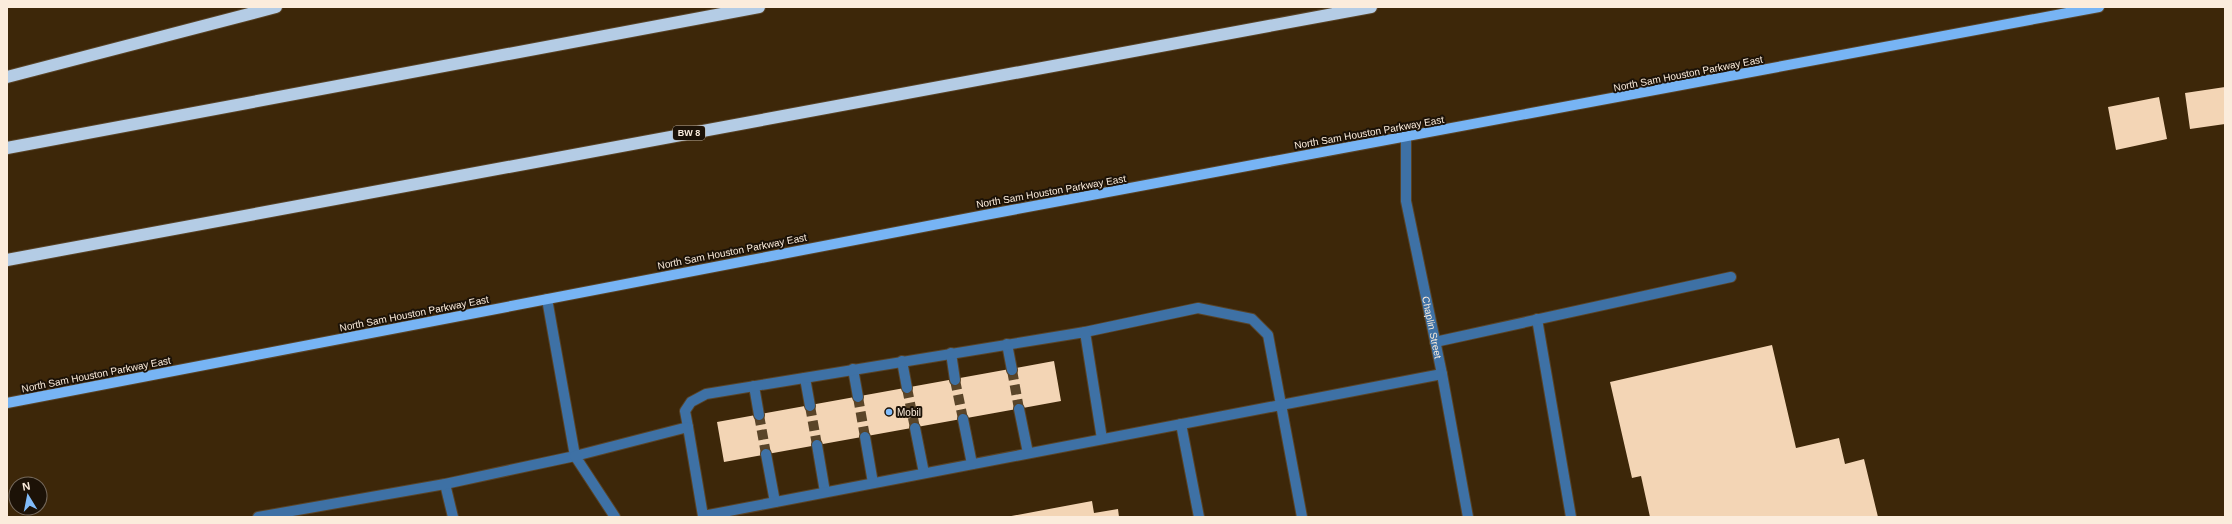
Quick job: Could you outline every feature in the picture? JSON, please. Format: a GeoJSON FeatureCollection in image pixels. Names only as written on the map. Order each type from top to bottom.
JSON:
{"type":"FeatureCollection","features":[{"type":"Feature","properties":{"kind":"highway"},"geometry":{"type":"LineString","coordinates":[[7,77],[276,7]]}},
{"type":"Feature","properties":{"kind":"highway"},"geometry":{"type":"LineString","coordinates":[[7,148],[759,7]]}},
{"type":"Feature","properties":{"kind":"highway","name":"BW 8"},"geometry":{"type":"LineString","coordinates":[[7,260],[1371,7]]}},
{"type":"Feature","properties":{"kind":"main road","name":"North Sam Houston Parkway East"},"geometry":{"type":"LineString","coordinates":[[7,403],[993,214],[1406,138],[2099,7]]}},
{"type":"Feature","properties":{"kind":"street","name":"Chaplin Street"},"geometry":{"type":"LineString","coordinates":[[1406,138],[1406,201],[1442,374],[1468,517]]}},
{"type":"Feature","properties":{"kind":"street"},"geometry":{"type":"LineString","coordinates":[[1435,342],[1731,277]]}},
{"type":"Feature","properties":{"kind":"street"},"geometry":{"type":"LineString","coordinates":[[547,299],[575,456],[615,517]]}},
{"type":"Feature","properties":{"kind":"street"},"geometry":{"type":"LineString","coordinates":[[1302,517],[1281,404],[1268,335],[1252,319],[1198,308],[1085,332],[706,394],[691,402],[685,411],[703,516],[873,482],[972,464],[1281,404],[1442,374]]}},
{"type":"Feature","properties":{"kind":"street"},"geometry":{"type":"LineString","coordinates":[[1537,319],[1571,517]]}},
{"type":"Feature","properties":{"kind":"street"},"geometry":{"type":"LineString","coordinates":[[1085,332],[1102,439]]}},
{"type":"Feature","properties":{"kind":"street"},"geometry":{"type":"LineString","coordinates":[[1007,344],[1012,370]]}},
{"type":"Feature","properties":{"kind":"street"},"geometry":{"type":"LineString","coordinates":[[951,353],[955,380]]}},
{"type":"Feature","properties":{"kind":"street"},"geometry":{"type":"LineString","coordinates":[[902,361],[907,388]]}},
{"type":"Feature","properties":{"kind":"street"},"geometry":{"type":"LineString","coordinates":[[853,369],[858,397]]}},
{"type":"Feature","properties":{"kind":"street"},"geometry":{"type":"LineString","coordinates":[[805,378],[810,406]]}},
{"type":"Feature","properties":{"kind":"street"},"geometry":{"type":"LineString","coordinates":[[754,386],[759,415]]}},
{"type":"Feature","properties":{"kind":"street"},"geometry":{"type":"LineString","coordinates":[[1019,409],[1028,453]]}},
{"type":"Feature","properties":{"kind":"street"},"geometry":{"type":"LineString","coordinates":[[963,419],[972,464]]}},
{"type":"Feature","properties":{"kind":"street"},"geometry":{"type":"LineString","coordinates":[[1181,424],[1199,517]]}},
{"type":"Feature","properties":{"kind":"street"},"geometry":{"type":"LineString","coordinates":[[258,517],[306,512],[445,484],[575,456],[688,427]]}},
{"type":"Feature","properties":{"kind":"street"},"geometry":{"type":"LineString","coordinates":[[915,428],[924,473]]}},
{"type":"Feature","properties":{"kind":"street"},"geometry":{"type":"LineString","coordinates":[[865,437],[873,482]]}},
{"type":"Feature","properties":{"kind":"street"},"geometry":{"type":"LineString","coordinates":[[817,445],[825,492]]}},
{"type":"Feature","properties":{"kind":"street"},"geometry":{"type":"LineString","coordinates":[[766,454],[775,502]]}},
{"type":"Feature","properties":{"kind":"street"},"geometry":{"type":"LineString","coordinates":[[445,484],[453,517]]}},
{"type":"Feature","properties":{"kind":"building"},"geometry":{"type":"Polygon","coordinates":[[[2225,87],[2225,124],[2190,129],[2185,93],[2225,87]]]}},
{"type":"Feature","properties":{"kind":"building"},"geometry":{"type":"Polygon","coordinates":[[[2159,97],[2167,139],[2116,150],[2108,107],[2159,97]]]}},
{"type":"Feature","properties":{"kind":"building"},"geometry":{"type":"Polygon","coordinates":[[[1772,345],[1796,448],[1839,438],[1845,464],[1864,459],[1878,517],[1650,517],[1641,476],[1632,478],[1610,382],[1772,345]]]}},
{"type":"Feature","properties":{"kind":"building","name":"Mobil"},"geometry":{"type":"Polygon","coordinates":[[[1054,361],[1061,401],[724,462],[717,422],[1054,361]]]}},
{"type":"Feature","properties":{"kind":"building"},"geometry":{"type":"Polygon","coordinates":[[[1092,501],[1094,513],[1118,509],[1119,517],[1006,517],[1092,501]]]}},
{"type":"Feature","properties":{"kind":"tunnel"},"geometry":{"type":"LineString","coordinates":[[1012,370],[1019,409]]}},
{"type":"Feature","properties":{"kind":"tunnel"},"geometry":{"type":"LineString","coordinates":[[955,380],[963,419]]}},
{"type":"Feature","properties":{"kind":"tunnel"},"geometry":{"type":"LineString","coordinates":[[907,388],[915,428]]}},
{"type":"Feature","properties":{"kind":"tunnel"},"geometry":{"type":"LineString","coordinates":[[858,397],[865,437]]}},
{"type":"Feature","properties":{"kind":"tunnel"},"geometry":{"type":"LineString","coordinates":[[810,406],[817,445]]}},
{"type":"Feature","properties":{"kind":"tunnel"},"geometry":{"type":"LineString","coordinates":[[759,415],[766,454]]}},
{"type":"Feature","properties":{"kind":"place","name":"Mobil"},"geometry":{"type":"Point","coordinates":[889,412]}}]}
